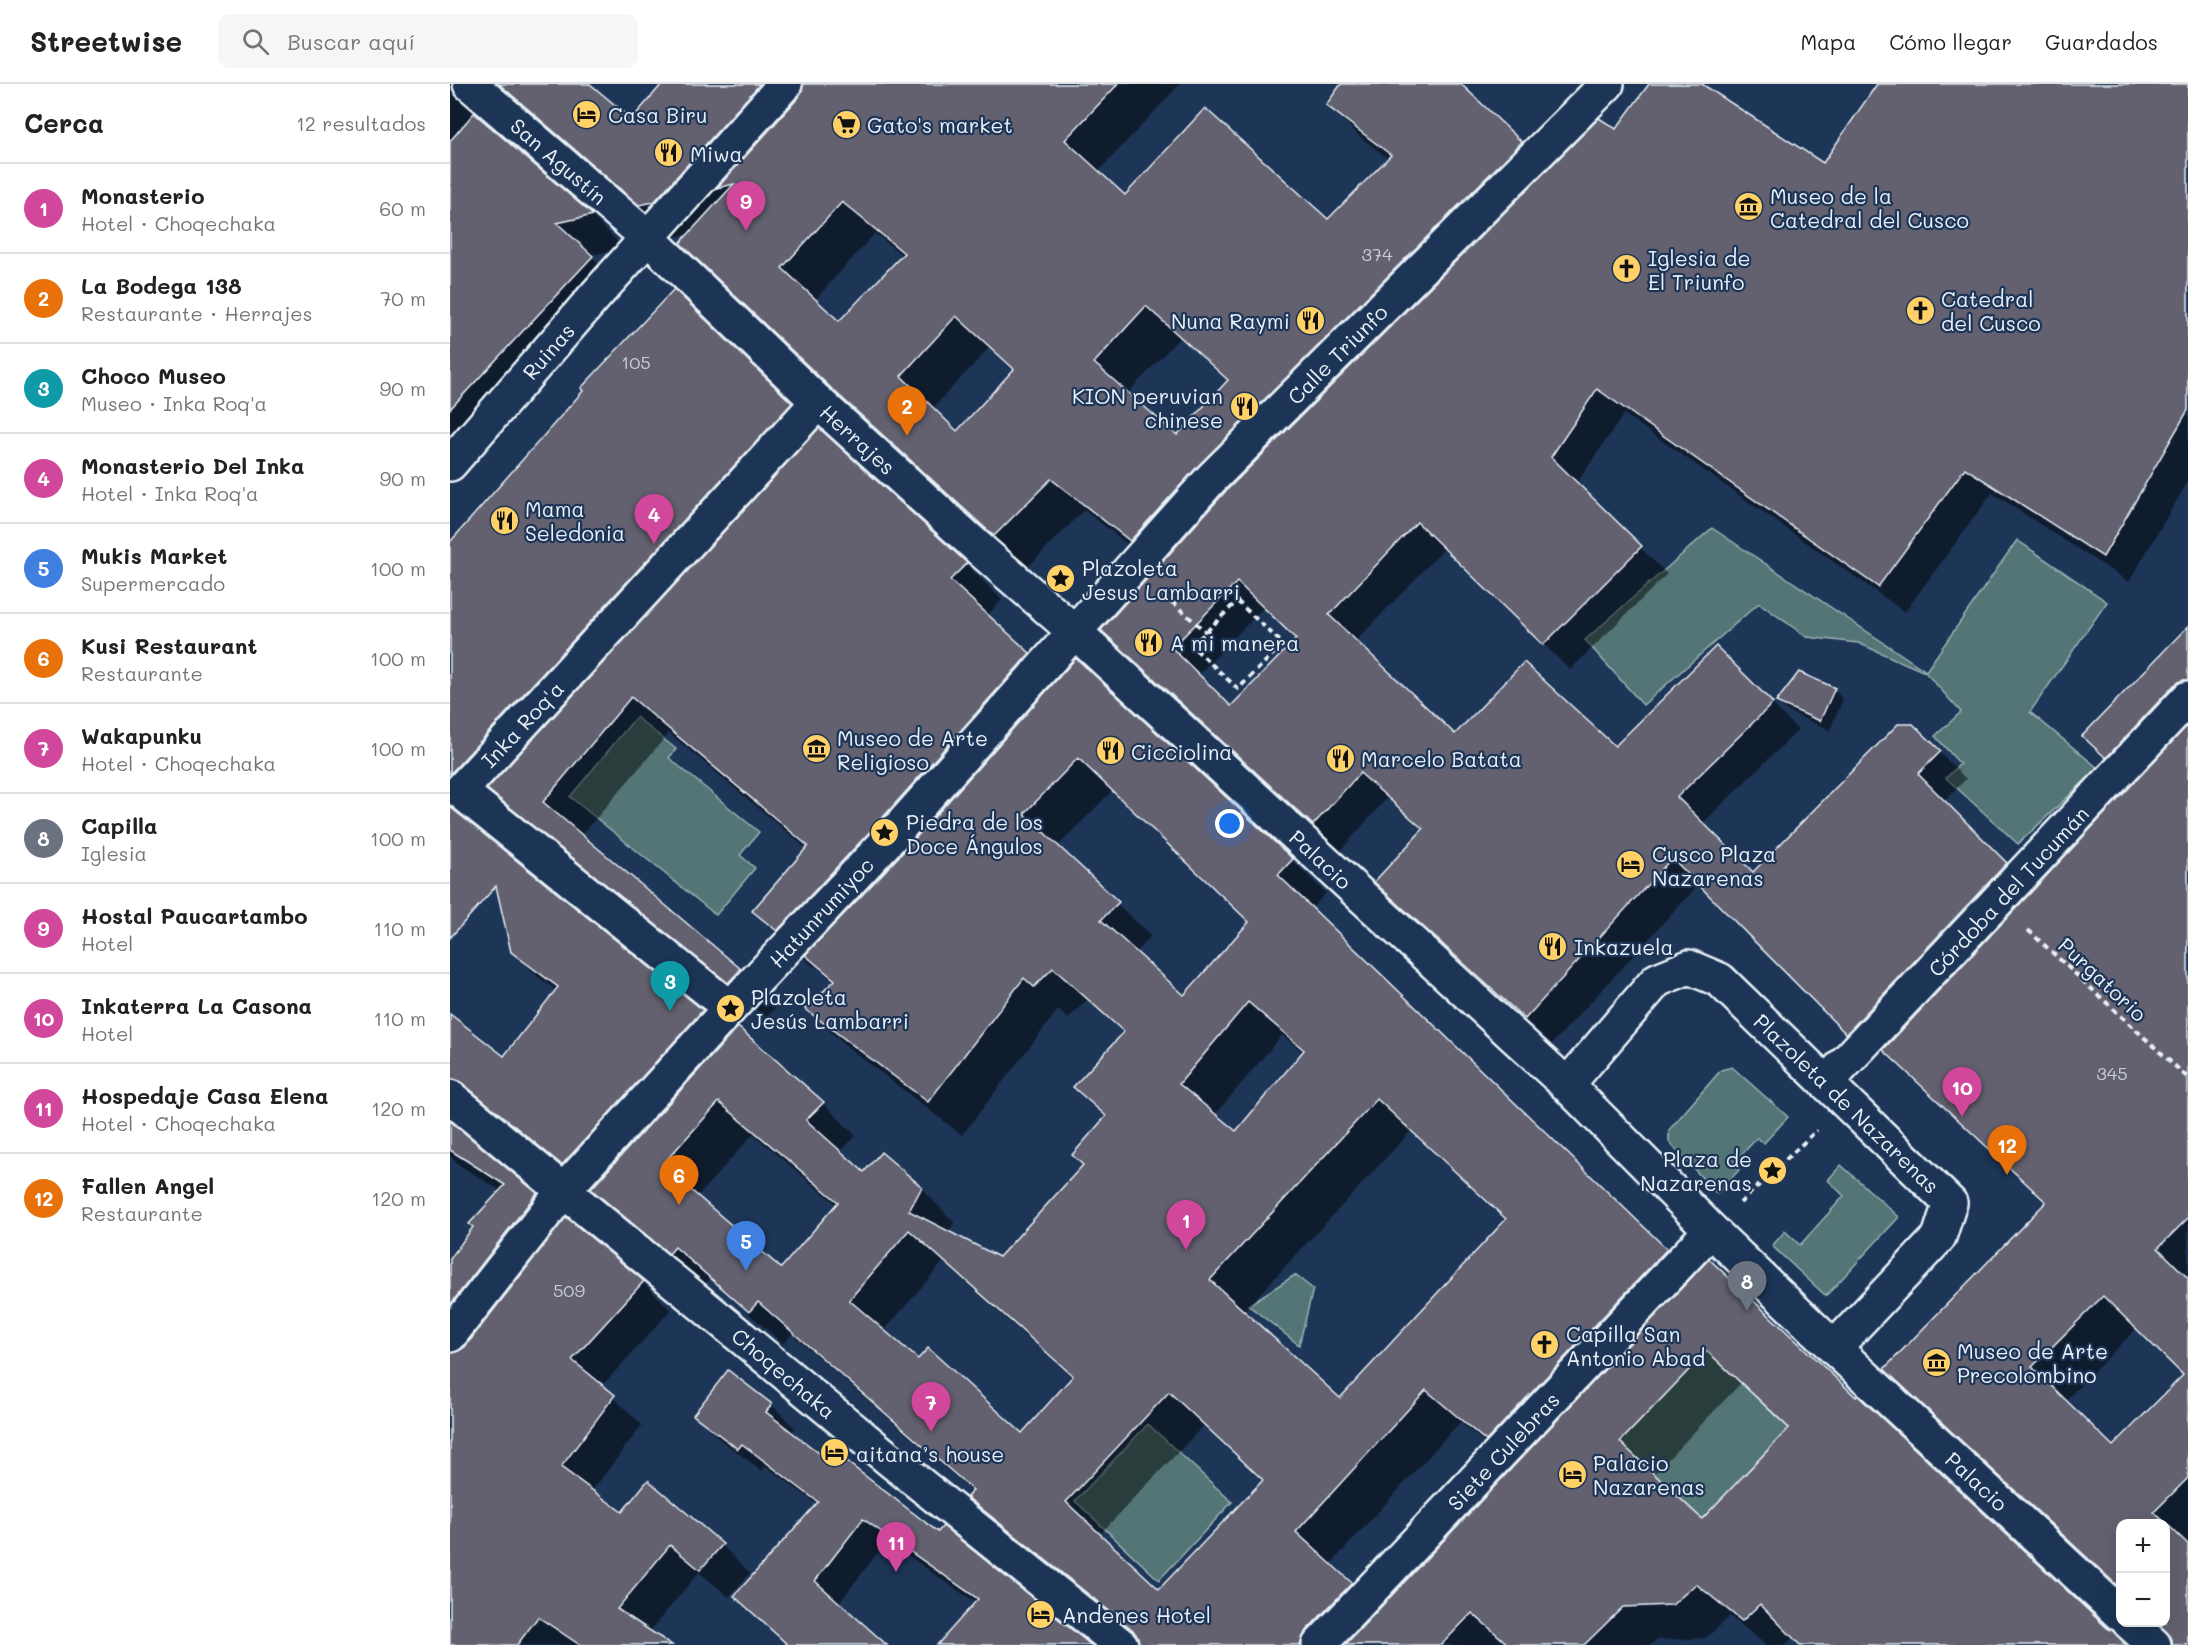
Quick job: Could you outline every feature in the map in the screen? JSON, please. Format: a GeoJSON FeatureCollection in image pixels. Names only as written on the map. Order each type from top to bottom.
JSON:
{"type":"FeatureCollection","features":[{"type":"Feature","properties":{"kind":"street","name":"San Agustín"},"geometry":{"type":"LineString","coordinates":[[470,84],[648,238]]}},
{"type":"Feature","properties":{"kind":"street","name":"Ruinas"},"geometry":{"type":"LineString","coordinates":[[450,464],[785,84]]}},
{"type":"Feature","properties":{"kind":"street","name":"Calle Triunfo"},"geometry":{"type":"LineString","coordinates":[[1076,632],[1211,479],[1607,84]]}},
{"type":"Feature","properties":{"kind":"street","name":"Herrajes"},"geometry":{"type":"LineString","coordinates":[[648,238],[818,402],[984,553],[1076,632]]}},
{"type":"Feature","properties":{"kind":"street","name":"Inka Roq'a"},"geometry":{"type":"LineString","coordinates":[[730,1008],[460,791],[818,402]]}},
{"type":"Feature","properties":{"kind":"street","name":"Hatunrumiyoc"},"geometry":{"type":"LineString","coordinates":[[450,1335],[564,1190],[730,1008],[890,838],[1076,632]]}},
{"type":"Feature","properties":{"kind":"street","name":"Palacio"},"geometry":{"type":"LineString","coordinates":[[1076,632],[1567,1086]]}},
{"type":"Feature","properties":{"kind":"street","name":"Córdoba del Tucumán"},"geometry":{"type":"LineString","coordinates":[[1827,1083],[2188,698]]}},
{"type":"Feature","properties":{"kind":"street","name":"Plazoleta de Nazarenas"},"geometry":{"type":"LineString","coordinates":[[1567,1086],[1657,980],[1689,967],[1720,980],[1950,1203],[1939,1238],[1834,1348]]}},
{"type":"Feature","properties":{"kind":"street"},"geometry":{"type":"LineString","coordinates":[[1567,1086],[1711,1230],[1834,1348]]}},
{"type":"Feature","properties":{"kind":"street","name":"Choqechaka"},"geometry":{"type":"LineString","coordinates":[[450,1097],[889,1459],[1121,1645]]}},
{"type":"Feature","properties":{"kind":"street","name":"Siete Culebras"},"geometry":{"type":"LineString","coordinates":[[1319,1645],[1711,1230]]}},
{"type":"Feature","properties":{"kind":"street","name":"Palacio"},"geometry":{"type":"LineString","coordinates":[[1834,1348],[2116,1609]]}},
{"type":"Feature","properties":{"kind":"street"},"geometry":{"type":"LineString","coordinates":[[2134,1627],[2154,1645]]}},
{"type":"Feature","properties":{"kind":"path"},"geometry":{"type":"LineString","coordinates":[[1131,567],[1206,632]]}},
{"type":"Feature","properties":{"kind":"path"},"geometry":{"type":"LineString","coordinates":[[1237,602],[1283,644],[1238,689],[1192,646],[1206,632],[1237,602]]}},
{"type":"Feature","properties":{"kind":"path","name":"Purgatorio"},"geometry":{"type":"LineString","coordinates":[[1998,902],[2188,1078]]}},
{"type":"Feature","properties":{"kind":"path"},"geometry":{"type":"LineString","coordinates":[[1711,1230],[1822,1125]]}},
{"type":"Feature","properties":{"kind":"green space"},"geometry":{"type":"Polygon","coordinates":[[[1712,528],[1926,671],[2017,540],[2107,602],[2030,712],[2098,768],[2018,844],[1946,778],[1960,764],[1935,736],[1961,712],[1925,672],[1858,643],[1807,637],[1759,603],[1643,705],[1585,640],[1712,528]]]}},
{"type":"Feature","properties":{"kind":"green space"},"geometry":{"type":"Polygon","coordinates":[[[636,717],[676,749],[669,758],[759,832],[740,855],[755,868],[716,915],[570,797],[636,717]]]}},
{"type":"Feature","properties":{"kind":"green space"},"geometry":{"type":"Polygon","coordinates":[[[1732,1067],[1788,1117],[1764,1143],[1757,1138],[1734,1163],[1739,1170],[1717,1194],[1669,1142],[1669,1130],[1721,1070],[1732,1067]]]}},
{"type":"Feature","properties":{"kind":"green space"},"geometry":{"type":"Polygon","coordinates":[[[1841,1165],[1899,1217],[1826,1296],[1772,1246],[1785,1231],[1800,1245],[1844,1196],[1828,1180],[1841,1165]]]}},
{"type":"Feature","properties":{"kind":"green space"},"geometry":{"type":"Polygon","coordinates":[[[1295,1275],[1313,1289],[1299,1345],[1248,1305],[1295,1275]]]}},
{"type":"Feature","properties":{"kind":"green space"},"geometry":{"type":"Polygon","coordinates":[[[1707,1351],[1789,1428],[1702,1519],[1620,1442],[1707,1351]]]}},
{"type":"Feature","properties":{"kind":"green space"},"geometry":{"type":"Polygon","coordinates":[[[1148,1424],[1232,1502],[1159,1580],[1075,1501],[1148,1424]]]}},
{"type":"Feature","properties":{"kind":"building"},"geometry":{"type":"Polygon","coordinates":[[[499,84],[590,84],[632,119],[662,84],[760,84],[654,202],[639,205],[499,84]]]}},
{"type":"Feature","properties":{"kind":"building"},"geometry":{"type":"Polygon","coordinates":[[[803,84],[1118,84],[1065,140],[1125,195],[1205,108],[1328,219],[1391,155],[1326,105],[1341,84],[1461,84],[1522,142],[1198,466],[1130,541],[1051,479],[994,536],[831,388],[680,243],[734,184],[717,188],[799,97],[803,84]],[[842,202],[782,268],[839,321],[904,253],[842,202]],[[1146,306],[1094,363],[1177,435],[1228,380],[1146,306]],[[956,316],[901,376],[957,431],[1014,369],[956,316]]]}},
{"type":"Feature","properties":{"kind":"building"},"geometry":{"type":"Polygon","coordinates":[[[1649,84],[1702,84],[1823,163],[1877,84],[2188,84],[2188,410],[2103,557],[1965,468],[1878,587],[1597,389],[1551,457],[1642,546],[1543,645],[1417,522],[1329,615],[1455,734],[1524,662],[1615,746],[1716,646],[1773,703],[1677,797],[1753,872],[1898,724],[1913,724],[1941,751],[1918,774],[2007,863],[1846,1034],[1672,858],[1525,1019],[1374,882],[1423,829],[1360,773],[1313,825],[1101,630],[1225,492],[1599,118],[1616,129],[1649,84]],[[1237,582],[1172,648],[1231,706],[1296,639],[1237,582]]]}},
{"type":"Feature","properties":{"kind":"building"},"geometry":{"type":"Polygon","coordinates":[[[474,113],[593,215],[557,223],[593,256],[450,409],[450,141],[474,113]]]}},
{"type":"Feature","properties":{"kind":"building"},"geometry":{"type":"Polygon","coordinates":[[[674,289],[792,403],[450,774],[450,542],[583,391],[581,388],[674,289]]]}},
{"type":"Feature","properties":{"kind":"building","name":"Museo de Arte Religioso"},"geometry":{"type":"Polygon","coordinates":[[[819,428],[967,563],[950,580],[1030,653],[876,825],[777,931],[752,911],[808,846],[631,697],[543,802],[741,969],[728,983],[487,789],[819,428]]]}},
{"type":"Feature","properties":{"kind":"building"},"geometry":{"type":"Polygon","coordinates":[[[2188,626],[2188,680],[2182,680],[2174,685],[2106,758],[2082,736],[2188,626]]]}},
{"type":"Feature","properties":{"kind":"building"},"geometry":{"type":"Polygon","coordinates":[[[1076,658],[1293,859],[1278,875],[1667,1249],[1486,1441],[1426,1390],[1296,1532],[1352,1583],[1305,1632],[1301,1645],[1139,1645],[1133,1630],[967,1497],[973,1490],[758,1302],[749,1312],[675,1247],[669,1254],[591,1189],[738,1027],[824,1102],[806,1120],[864,1172],[881,1152],[922,1187],[909,1211],[999,1257],[1083,1165],[1072,1155],[1106,1116],[1073,1087],[1124,1032],[1053,968],[1034,987],[1024,978],[928,1102],[805,1009],[835,980],[805,955],[904,851],[1076,658]],[[1078,758],[1024,814],[1119,902],[1101,920],[1184,995],[1249,922],[1078,758]],[[1248,1002],[1179,1084],[1236,1131],[1304,1050],[1248,1002]],[[1377,1099],[1210,1280],[1340,1398],[1506,1219],[1377,1099]],[[719,1102],[662,1165],[781,1268],[838,1202],[719,1102]],[[909,1230],[849,1300],[918,1359],[928,1348],[1022,1433],[1073,1376],[909,1230]],[[1169,1392],[1066,1502],[1159,1589],[1263,1480],[1169,1392]]]}},
{"type":"Feature","properties":{"kind":"building"},"geometry":{"type":"Polygon","coordinates":[[[1799,672],[1835,688],[1820,721],[1776,702],[1799,672]]]}},
{"type":"Feature","properties":{"kind":"building"},"geometry":{"type":"Polygon","coordinates":[[[2188,725],[2188,1218],[2158,1248],[2188,1278],[2188,1478],[2154,1512],[2161,1519],[2116,1519],[2116,1584],[1884,1369],[2046,1202],[1883,1050],[2188,725]],[[2103,1296],[2032,1367],[2113,1446],[2183,1375],[2103,1296]]]}},
{"type":"Feature","properties":{"kind":"building"},"geometry":{"type":"Polygon","coordinates":[[[450,807],[703,1010],[562,1165],[462,1083],[450,1079],[450,1014],[504,1056],[558,987],[511,952],[496,886],[450,938],[450,807]]]}},
{"type":"Feature","properties":{"kind":"building"},"geometry":{"type":"Polygon","coordinates":[[[450,1121],[537,1193],[450,1305],[450,1259],[473,1227],[469,1224],[505,1185],[450,1150],[450,1121]]]}},
{"type":"Feature","properties":{"kind":"building"},"geometry":{"type":"Polygon","coordinates":[[[566,1217],[644,1281],[572,1360],[615,1395],[561,1467],[622,1512],[648,1480],[723,1544],[700,1570],[670,1545],[617,1609],[672,1645],[580,1645],[538,1617],[517,1645],[450,1645],[450,1353],[465,1347],[566,1217]]]}},
{"type":"Feature","properties":{"kind":"building","name":"Palacio Nazarenas"},"geometry":{"type":"Polygon","coordinates":[[[1709,1259],[2126,1645],[1800,1645],[1760,1604],[1742,1621],[1696,1584],[1672,1605],[1623,1607],[1584,1645],[1509,1645],[1472,1613],[1441,1645],[1345,1645],[1709,1259]],[[1707,1351],[1620,1442],[1702,1519],[1789,1428],[1707,1351]]]}},
{"type":"Feature","properties":{"kind":"building"},"geometry":{"type":"Polygon","coordinates":[[[728,1370],[772,1404],[766,1412],[828,1460],[834,1452],[938,1532],[943,1526],[1091,1645],[937,1645],[978,1599],[863,1519],[815,1581],[887,1645],[788,1645],[734,1596],[818,1502],[742,1444],[738,1449],[693,1415],[728,1370]]]}},
{"type":"Feature","properties":{"kind":"building"},"geometry":{"type":"Polygon","coordinates":[[[2170,1527],[2188,1544],[2188,1645],[2172,1645],[2172,1639],[2161,1627],[2170,1627],[2170,1527]]]}},
{"type":"Feature","properties":{"kind":"place","name":"Casa Biru"},"geometry":{"type":"Point","coordinates":[587,114]}},
{"type":"Feature","properties":{"kind":"place","name":"Gato's market"},"geometry":{"type":"Point","coordinates":[846,124]}},
{"type":"Feature","properties":{"kind":"place","name":"Miwa"},"geometry":{"type":"Point","coordinates":[669,153]}},
{"type":"Feature","properties":{"kind":"place","name":"Museo de la Catedral del Cusco"},"geometry":{"type":"Point","coordinates":[1749,207]}},
{"type":"Feature","properties":{"kind":"place","name":"Hostal Paucartambo"},"geometry":{"type":"Point","coordinates":[746,231]}},
{"type":"Feature","properties":{"kind":"place","name":"Iglesia de El Triunfo"},"geometry":{"type":"Point","coordinates":[1627,269]}},
{"type":"Feature","properties":{"kind":"place","name":"Catedral del Cusco"},"geometry":{"type":"Point","coordinates":[1920,310]}},
{"type":"Feature","properties":{"kind":"place","name":"Nuna Raymi"},"geometry":{"type":"Point","coordinates":[1311,320]}},
{"type":"Feature","properties":{"kind":"place","name":"KION peruvian chinese"},"geometry":{"type":"Point","coordinates":[1244,407]}},
{"type":"Feature","properties":{"kind":"place","name":"La Bodega 138"},"geometry":{"type":"Point","coordinates":[907,436]}},
{"type":"Feature","properties":{"kind":"place","name":"Mama Seledonia"},"geometry":{"type":"Point","coordinates":[504,520]}},
{"type":"Feature","properties":{"kind":"place","name":"Monasterio Del Inka"},"geometry":{"type":"Point","coordinates":[654,544]}},
{"type":"Feature","properties":{"kind":"place","name":"Plazoleta Jesus Lambarri"},"geometry":{"type":"Point","coordinates":[1061,579]}},
{"type":"Feature","properties":{"kind":"place","name":"A mi manera"},"geometry":{"type":"Point","coordinates":[1149,642]}},
{"type":"Feature","properties":{"kind":"place","name":"Museo de Arte Religioso"},"geometry":{"type":"Point","coordinates":[816,749]}},
{"type":"Feature","properties":{"kind":"place","name":"Cicciolina"},"geometry":{"type":"Point","coordinates":[1110,751]}},
{"type":"Feature","properties":{"kind":"place","name":"Marcelo Batata"},"geometry":{"type":"Point","coordinates":[1340,758]}},
{"type":"Feature","properties":{"kind":"place","name":"Piedra de los Doce Ángulos"},"geometry":{"type":"Point","coordinates":[885,833]}},
{"type":"Feature","properties":{"kind":"place","name":"Cusco Plaza Nazarenas"},"geometry":{"type":"Point","coordinates":[1631,865]}},
{"type":"Feature","properties":{"kind":"place","name":"Inkazuela"},"geometry":{"type":"Point","coordinates":[1553,946]}},
{"type":"Feature","properties":{"kind":"place","name":"Plazoleta Jesús Lambarri"},"geometry":{"type":"Point","coordinates":[730,1008]}},
{"type":"Feature","properties":{"kind":"place","name":"Choco Museo"},"geometry":{"type":"Point","coordinates":[670,1011]}},
{"type":"Feature","properties":{"kind":"place","name":"Inkaterra La Casona"},"geometry":{"type":"Point","coordinates":[1962,1117]}},
{"type":"Feature","properties":{"kind":"place","name":"Plaza de Nazarenas"},"geometry":{"type":"Point","coordinates":[1773,1170]}},
{"type":"Feature","properties":{"kind":"place","name":"Fallen Angel"},"geometry":{"type":"Point","coordinates":[2007,1175]}},
{"type":"Feature","properties":{"kind":"place","name":"Kusi Restaurant"},"geometry":{"type":"Point","coordinates":[679,1205]}},
{"type":"Feature","properties":{"kind":"place","name":"Monasterio"},"geometry":{"type":"Point","coordinates":[1186,1250]}},
{"type":"Feature","properties":{"kind":"place","name":"Mukis Market"},"geometry":{"type":"Point","coordinates":[746,1271]}},
{"type":"Feature","properties":{"kind":"place","name":"Capilla"},"geometry":{"type":"Point","coordinates":[1747,1311]}},
{"type":"Feature","properties":{"kind":"place","name":"Capilla San Antonio Abad"},"geometry":{"type":"Point","coordinates":[1545,1345]}},
{"type":"Feature","properties":{"kind":"place","name":"Museo de Arte Precolombino"},"geometry":{"type":"Point","coordinates":[1936,1362]}},
{"type":"Feature","properties":{"kind":"place","name":"Wakapunku"},"geometry":{"type":"Point","coordinates":[931,1432]}},
{"type":"Feature","properties":{"kind":"place","name":"aitana’s house"},"geometry":{"type":"Point","coordinates":[835,1453]}},
{"type":"Feature","properties":{"kind":"place","name":"Palacio Nazarenas"},"geometry":{"type":"Point","coordinates":[1572,1474]}},
{"type":"Feature","properties":{"kind":"place","name":"Hospedaje Casa Elena"},"geometry":{"type":"Point","coordinates":[896,1572]}},
{"type":"Feature","properties":{"kind":"place","name":"Andenes Hotel"},"geometry":{"type":"Point","coordinates":[1041,1614]}}]}
